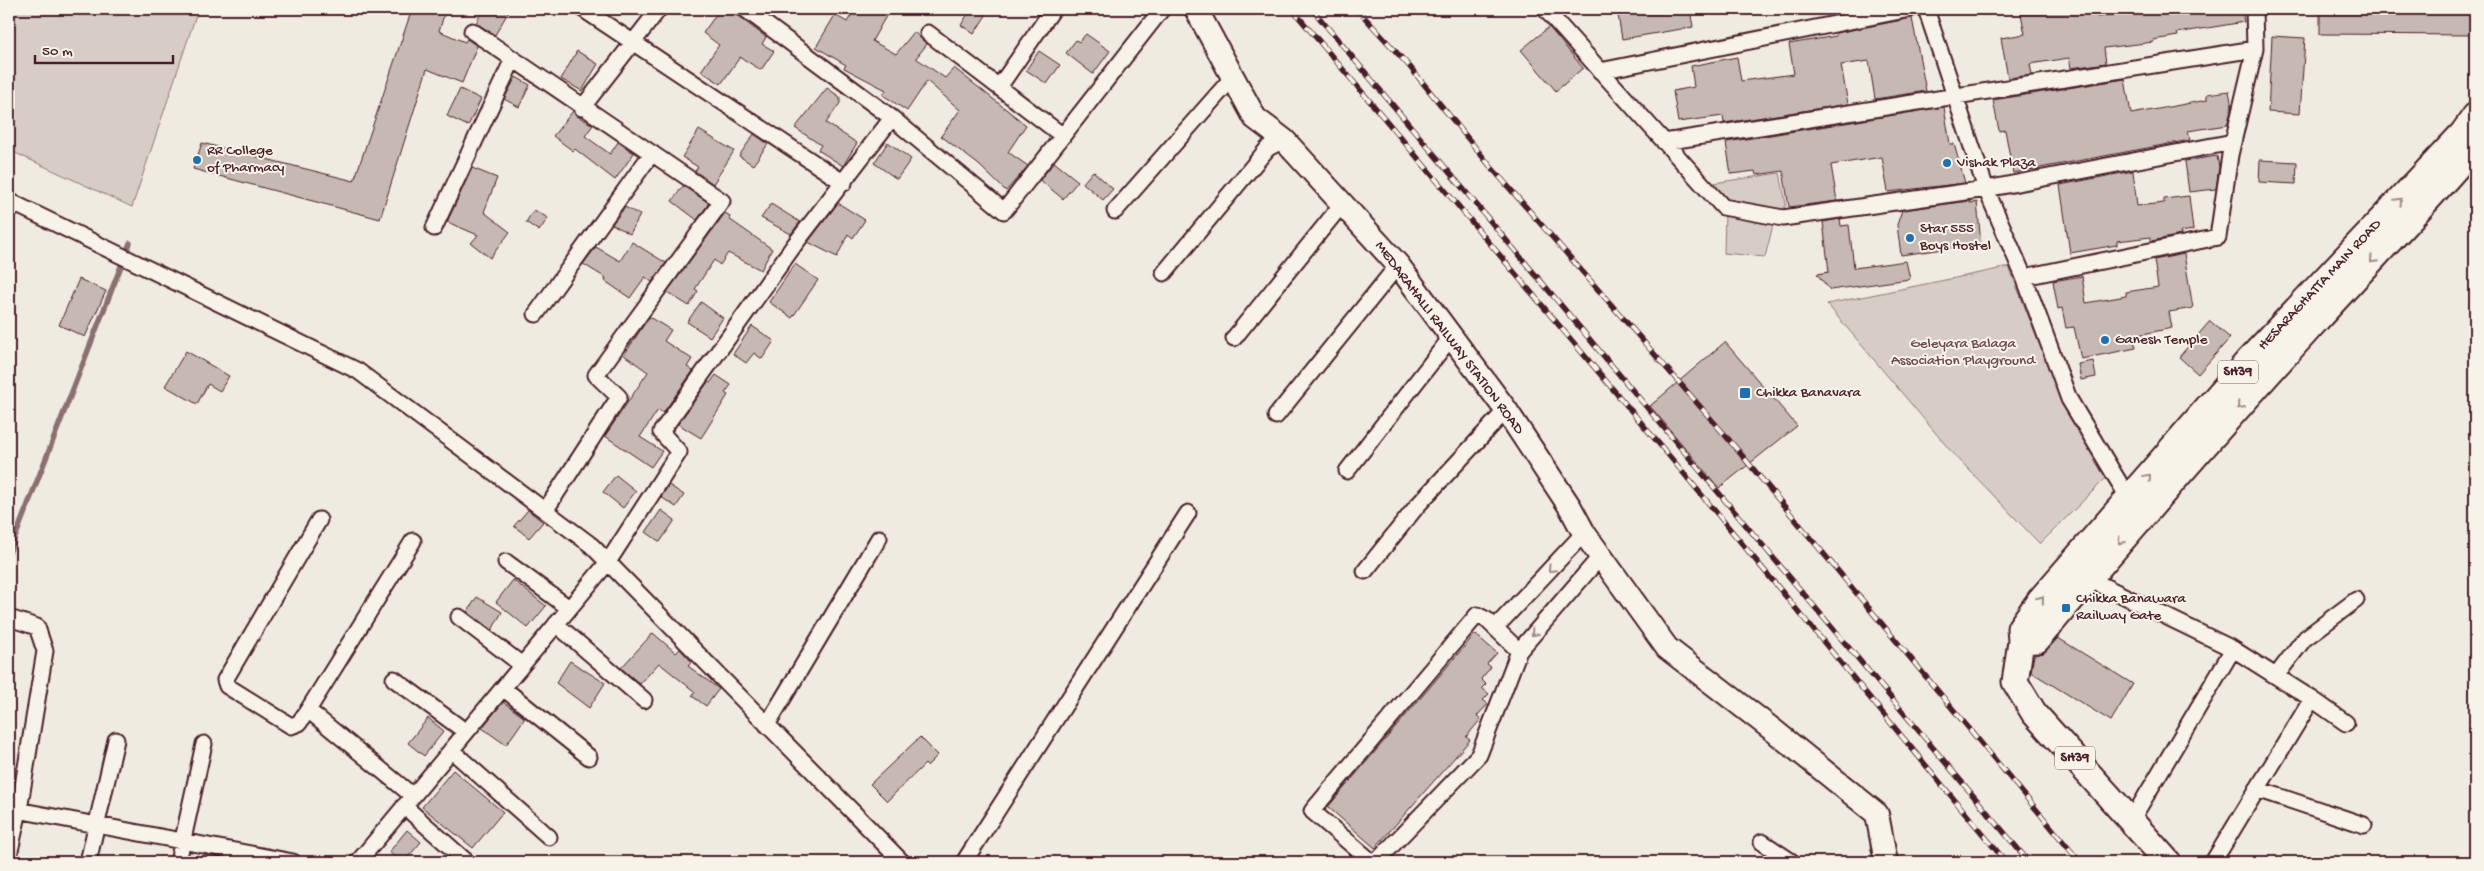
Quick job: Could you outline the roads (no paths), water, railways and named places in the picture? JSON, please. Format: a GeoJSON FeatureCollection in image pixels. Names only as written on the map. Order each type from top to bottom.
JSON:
{"type":"FeatureCollection","features":[{"type":"Feature","properties":{"kind":"main road","name":"HESARAGHATTA MAIN ROAD"},"geometry":{"type":"LineString","coordinates":[[2135,508],[2248,361],[2456,140],[2475,116]]}},
{"type":"Feature","properties":{"kind":"main road","name":"HESARAGHATTA MAIN ROAD"},"geometry":{"type":"LineString","coordinates":[[2168,862],[2034,713],[2014,682],[2020,628],[2040,600],[2079,573],[2135,508],[2418,213],[2475,146]]}},
{"type":"Feature","properties":{"kind":"street"},"geometry":{"type":"LineString","coordinates":[[583,9],[844,183]]}},
{"type":"Feature","properties":{"kind":"street"},"geometry":{"type":"LineString","coordinates":[[583,108],[659,9]]}},
{"type":"Feature","properties":{"kind":"street"},"geometry":{"type":"LineString","coordinates":[[745,9],[892,118],[1004,211],[1162,9]]}},
{"type":"Feature","properties":{"kind":"street"},"geometry":{"type":"LineString","coordinates":[[999,87],[1053,9]]}},
{"type":"Feature","properties":{"kind":"street","name":"MEDARAHALLI RAILWAY STATION ROAD"},"geometry":{"type":"LineString","coordinates":[[1196,9],[1255,118],[1284,140],[1398,265],[1506,410],[1570,507],[1600,557],[1667,648],[1877,814],[1886,862]]}},
{"type":"Feature","properties":{"kind":"street"},"geometry":{"type":"LineString","coordinates":[[1545,9],[1723,207],[1783,218],[1986,189],[2233,142]]}},
{"type":"Feature","properties":{"kind":"street"},"geometry":{"type":"LineString","coordinates":[[1600,71],[1910,9]]}},
{"type":"Feature","properties":{"kind":"street"},"geometry":{"type":"LineString","coordinates":[[1926,9],[1986,189],[2024,277],[2069,399],[2135,508]]}},
{"type":"Feature","properties":{"kind":"street"},"geometry":{"type":"LineString","coordinates":[[2024,277],[2218,237],[2233,142],[2255,49],[2254,9]]}},
{"type":"Feature","properties":{"kind":"street"},"geometry":{"type":"LineString","coordinates":[[472,31],[722,201],[596,375],[619,397],[545,511]]}},
{"type":"Feature","properties":{"kind":"street"},"geometry":{"type":"LineString","coordinates":[[928,33],[1063,136]]}},
{"type":"Feature","properties":{"kind":"street"},"geometry":{"type":"LineString","coordinates":[[1664,142],[2255,49]]}},
{"type":"Feature","properties":{"kind":"street"},"geometry":{"type":"LineString","coordinates":[[434,228],[513,59]]}},
{"type":"Feature","properties":{"kind":"street"},"geometry":{"type":"LineString","coordinates":[[1115,211],[1233,77]]}},
{"type":"Feature","properties":{"kind":"street"},"geometry":{"type":"LineString","coordinates":[[358,862],[608,562],[679,452],[661,432],[795,244],[844,183],[892,118]]}},
{"type":"Feature","properties":{"kind":"street"},"geometry":{"type":"LineString","coordinates":[[1164,273],[1268,148],[1284,140]]}},
{"type":"Feature","properties":{"kind":"street"},"geometry":{"type":"LineString","coordinates":[[536,314],[652,153]]}},
{"type":"Feature","properties":{"kind":"street"},"geometry":{"type":"LineString","coordinates":[[9,201],[358,371],[591,546],[902,862]]}},
{"type":"Feature","properties":{"kind":"street"},"geometry":{"type":"LineString","coordinates":[[1234,338],[1343,203]]}},
{"type":"Feature","properties":{"kind":"street"},"geometry":{"type":"LineString","coordinates":[[1276,416],[1398,265]]}},
{"type":"Feature","properties":{"kind":"street"},"geometry":{"type":"LineString","coordinates":[[1346,471],[1452,336]]}},
{"type":"Feature","properties":{"kind":"street"},"geometry":{"type":"LineString","coordinates":[[1365,570],[1416,506],[1506,410]]}},
{"type":"Feature","properties":{"kind":"street"},"geometry":{"type":"LineString","coordinates":[[964,862],[1188,513]]}},
{"type":"Feature","properties":{"kind":"street"},"geometry":{"type":"LineString","coordinates":[[319,520],[225,680],[226,686],[233,691],[291,726],[299,724],[413,541]]}},
{"type":"Feature","properties":{"kind":"street"},"geometry":{"type":"LineString","coordinates":[[1495,628],[1584,533]]}},
{"type":"Feature","properties":{"kind":"street"},"geometry":{"type":"LineString","coordinates":[[767,725],[879,538]]}},
{"type":"Feature","properties":{"kind":"street"},"geometry":{"type":"LineString","coordinates":[[1519,651],[1487,620],[1477,615],[1312,812],[1374,862],[1479,755],[1519,651],[1600,557]]}},
{"type":"Feature","properties":{"kind":"street"},"geometry":{"type":"LineString","coordinates":[[506,562],[569,608]]}},
{"type":"Feature","properties":{"kind":"street"},"geometry":{"type":"LineString","coordinates":[[2079,573],[2234,650],[2312,699],[2346,724]]}},
{"type":"Feature","properties":{"kind":"street"},"geometry":{"type":"LineString","coordinates":[[2276,676],[2304,639],[2356,600]]}},
{"type":"Feature","properties":{"kind":"street"},"geometry":{"type":"LineString","coordinates":[[459,617],[522,665]]}},
{"type":"Feature","properties":{"kind":"street"},"geometry":{"type":"LineString","coordinates":[[9,618],[37,627],[45,651],[15,810],[9,855]]}},
{"type":"Feature","properties":{"kind":"street"},"geometry":{"type":"LineString","coordinates":[[556,624],[644,700]]}},
{"type":"Feature","properties":{"kind":"street"},"geometry":{"type":"LineString","coordinates":[[2131,821],[2234,650]]}},
{"type":"Feature","properties":{"kind":"street"},"geometry":{"type":"LineString","coordinates":[[394,679],[466,732]]}},
{"type":"Feature","properties":{"kind":"street"},"geometry":{"type":"LineString","coordinates":[[503,688],[589,757]]}},
{"type":"Feature","properties":{"kind":"street"},"geometry":{"type":"LineString","coordinates":[[2214,862],[2312,699]]}},
{"type":"Feature","properties":{"kind":"street"},"geometry":{"type":"LineString","coordinates":[[308,710],[409,801],[467,862]]}},
{"type":"Feature","properties":{"kind":"street"},"geometry":{"type":"LineString","coordinates":[[88,862],[116,740]]}},
{"type":"Feature","properties":{"kind":"street"},"geometry":{"type":"LineString","coordinates":[[178,862],[204,744]]}},
{"type":"Feature","properties":{"kind":"street"},"geometry":{"type":"LineString","coordinates":[[451,750],[549,837]]}},
{"type":"Feature","properties":{"kind":"street"},"geometry":{"type":"LineString","coordinates":[[2257,789],[2364,825]]}},
{"type":"Feature","properties":{"kind":"street"},"geometry":{"type":"LineString","coordinates":[[15,810],[182,841],[271,860],[292,862]]}},
{"type":"Feature","properties":{"kind":"street"},"geometry":{"type":"LineString","coordinates":[[1762,842],[1792,862]]}},
{"type":"Feature","properties":{"kind":"waterway"},"geometry":{"type":"LineString","coordinates":[[9,553],[130,243]]}},
{"type":"Feature","properties":{"kind":"railway"},"geometry":{"type":"LineString","coordinates":[[1292,9],[1676,464],[2006,862]]}},
{"type":"Feature","properties":{"kind":"railway"},"geometry":{"type":"LineString","coordinates":[[1312,9],[2029,862]]}},
{"type":"Feature","properties":{"kind":"railway"},"geometry":{"type":"LineString","coordinates":[[1357,9],[1410,67],[1491,167],[1725,435],[2080,862]]}},
{"type":"Feature","properties":{"kind":"place","name":"RR College of Pharmacy"},"geometry":{"type":"Point","coordinates":[197,160]}},
{"type":"Feature","properties":{"kind":"place","name":"Vishak Plaza"},"geometry":{"type":"Point","coordinates":[1947,163]}},
{"type":"Feature","properties":{"kind":"place","name":"Star 555 Boys Hostel"},"geometry":{"type":"Point","coordinates":[1910,238]}},
{"type":"Feature","properties":{"kind":"place","name":"Ganesh Temple"},"geometry":{"type":"Point","coordinates":[2105,340]}},
{"type":"Feature","properties":{"kind":"place","name":"Chikka Banavara"},"geometry":{"type":"Point","coordinates":[1745,393]}},
{"type":"Feature","properties":{"kind":"place","name":"Chikka Banawara Railway Gate"},"geometry":{"type":"Point","coordinates":[2066,608]}},
{"type":"Feature","properties":{"kind":"park label","name":"Geleyara Balaga Association Playground"},"geometry":{"type":"Point","coordinates":[1963,352]}}]}
